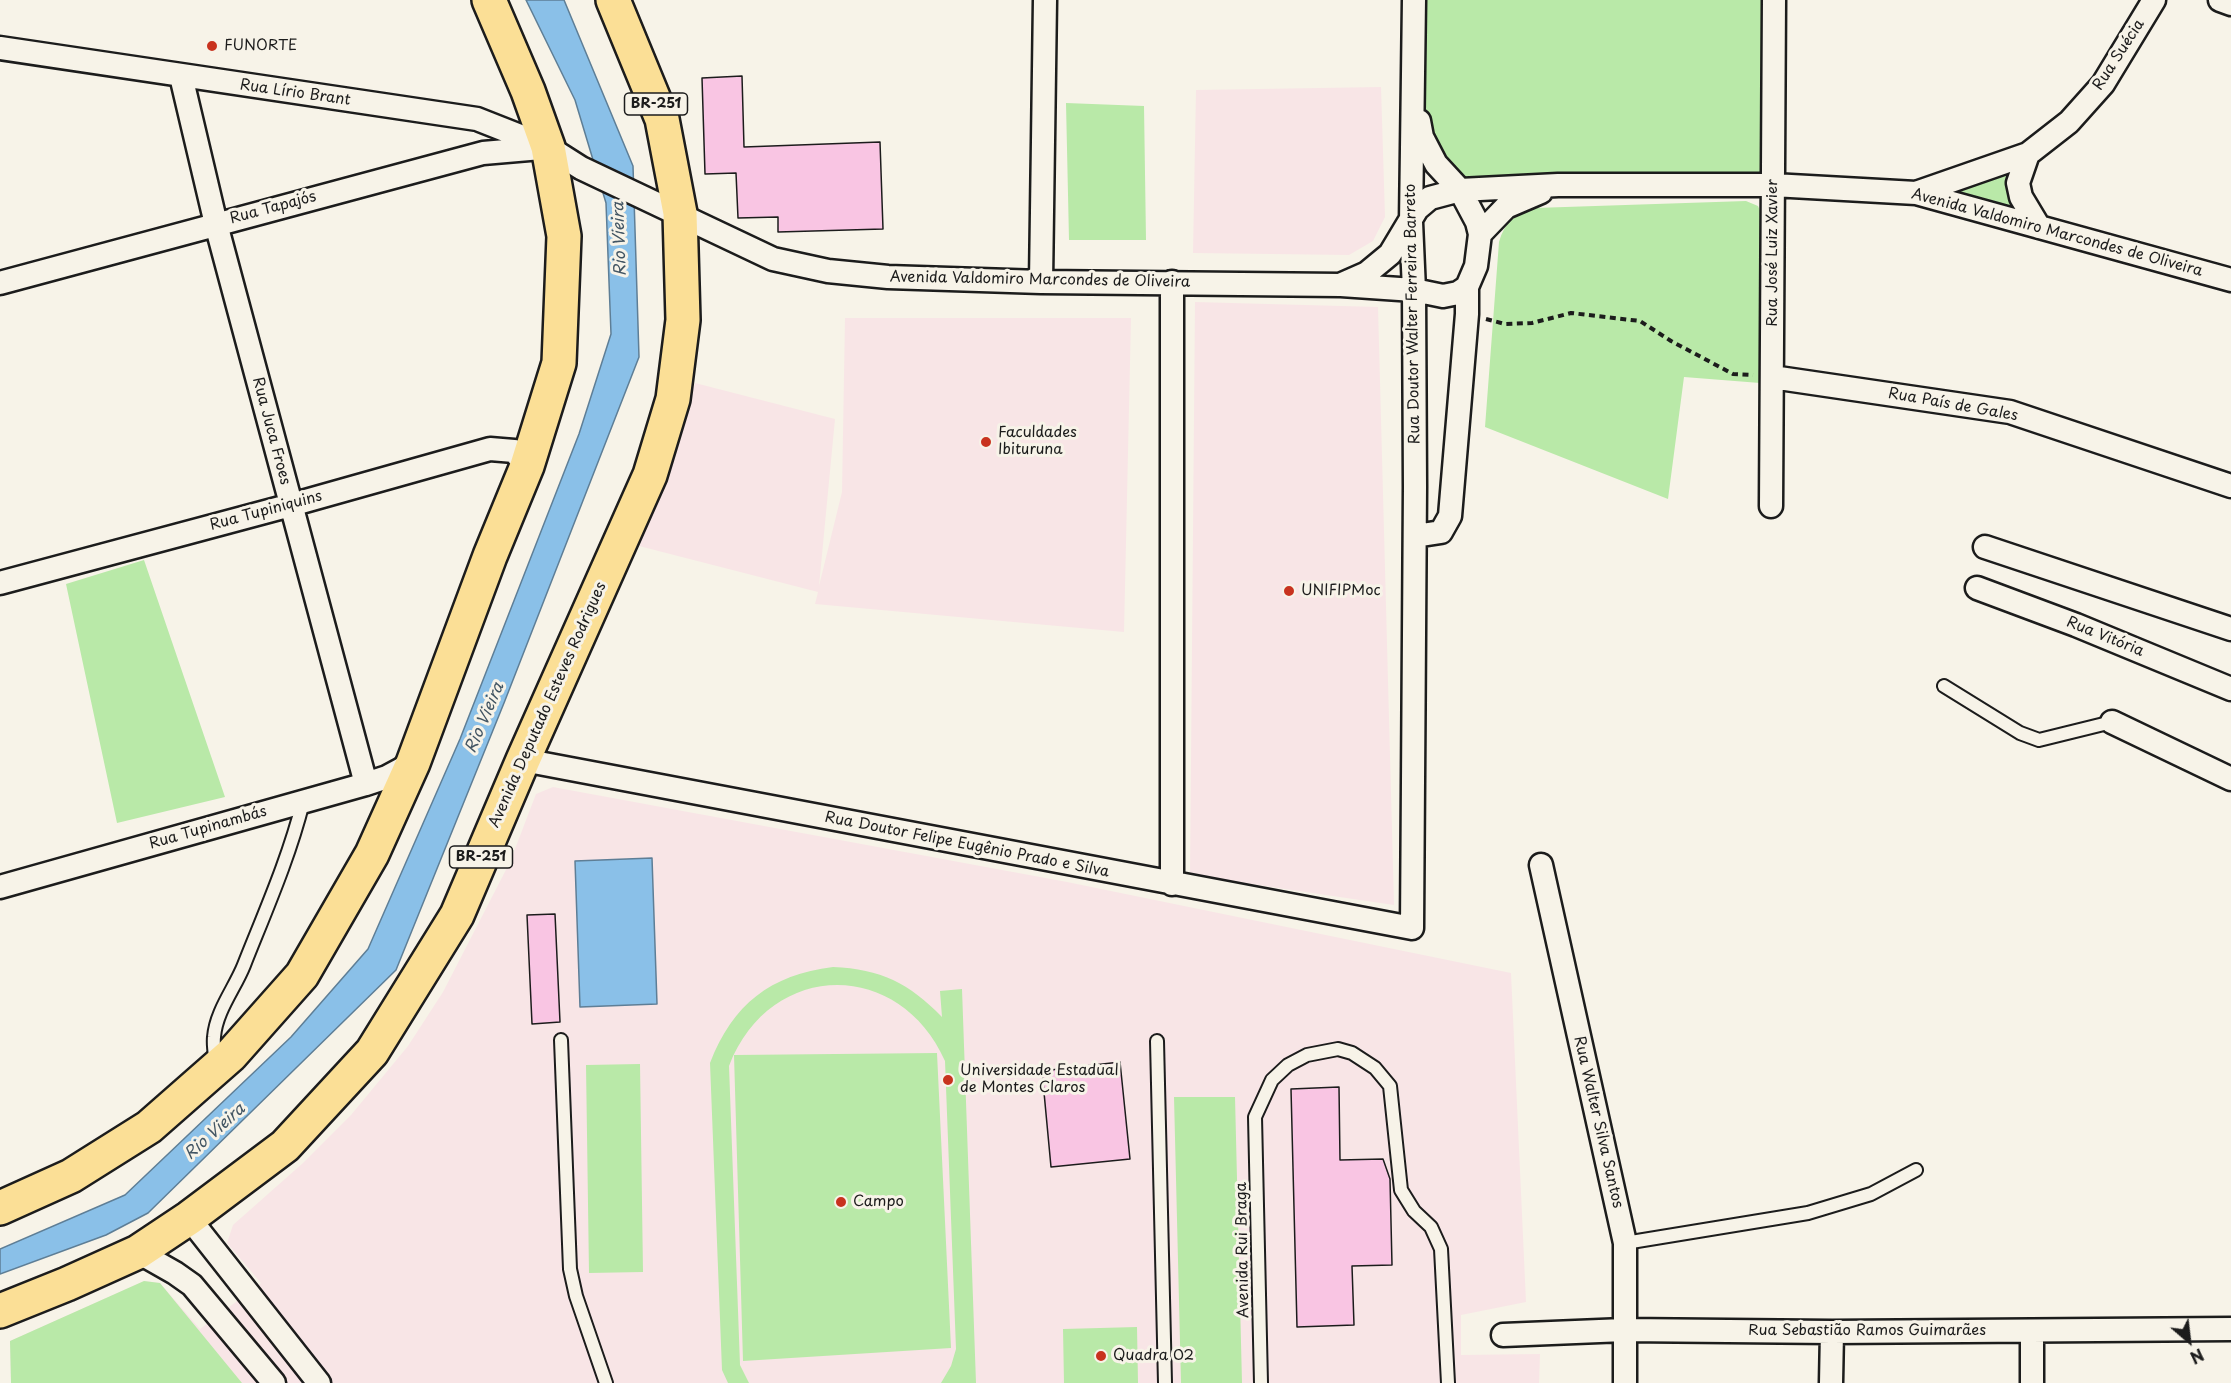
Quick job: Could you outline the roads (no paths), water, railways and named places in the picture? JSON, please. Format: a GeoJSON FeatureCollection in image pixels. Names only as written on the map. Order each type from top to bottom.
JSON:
{"type":"FeatureCollection","features":[{"type":"Feature","properties":{"kind":"main road"},"geometry":{"type":"LineString","coordinates":[[0,1208],[71,1176],[149,1127],[231,1055],[302,975],[372,854],[413,763],[490,556],[527,465],[559,363],[564,236],[548,147],[528,91],[489,0]]}},
{"type":"Feature","properties":{"kind":"main road","name":"Avenida Deputado Esteves Rodrigues"},"geometry":{"type":"LineString","coordinates":[[0,1311],[68,1284],[138,1252],[189,1218],[285,1146],[372,1052],[457,915],[523,760],[650,475],[673,399],[683,320],[680,213],[662,119],[613,0]]}},
{"type":"Feature","properties":{"kind":"street"},"geometry":{"type":"LineString","coordinates":[[1041,282],[1045,0]]}},
{"type":"Feature","properties":{"kind":"street","name":"Rua Doutor Walter Ferreira Barreto"},"geometry":{"type":"LineString","coordinates":[[1412,928],[1415,488],[1414,290],[1411,222],[1414,0]]}},
{"type":"Feature","properties":{"kind":"street","name":"Rua José Luiz Xavier"},"geometry":{"type":"LineString","coordinates":[[1771,506],[1774,0]]}},
{"type":"Feature","properties":{"kind":"street","name":"Rua Suécia"},"geometry":{"type":"LineString","coordinates":[[1916,193],[2028,154],[2069,122],[2103,84],[2154,0]]}},
{"type":"Feature","properties":{"kind":"street"},"geometry":{"type":"LineString","coordinates":[[2220,0],[2231,4]]}},
{"type":"Feature","properties":{"kind":"street","name":"Rua Lírio Brant"},"geometry":{"type":"LineString","coordinates":[[0,48],[477,119],[548,147],[581,168],[647,199]]}},
{"type":"Feature","properties":{"kind":"street","name":"Rua Juca Froes"},"geometry":{"type":"LineString","coordinates":[[181,76],[216,224],[366,784]]}},
{"type":"Feature","properties":{"kind":"street","name":"Rua Doutor Walter Ferreira Barreto"},"geometry":{"type":"LineString","coordinates":[[1413,92],[1422,137],[1436,164],[1460,190],[1472,208],[1480,234],[1476,266],[1467,286],[1467,314],[1450,516],[1441,532],[1414,536]]}},
{"type":"Feature","properties":{"kind":"street","name":"Rua Tapajós"},"geometry":{"type":"LineString","coordinates":[[0,283],[483,153],[548,147]]}},
{"type":"Feature","properties":{"kind":"street"},"geometry":{"type":"LineString","coordinates":[[2028,154],[2018,183],[2021,198],[2039,227]]}},
{"type":"Feature","properties":{"kind":"street","name":"Avenida Valdomiro Marcondes de Oliveira"},"geometry":{"type":"LineString","coordinates":[[1480,234],[1506,207],[1558,185]]}},
{"type":"Feature","properties":{"kind":"street","name":"Avenida Valdomiro Marcondes de Oliveira"},"geometry":{"type":"LineString","coordinates":[[1341,285],[1367,273],[1390,254],[1417,210],[1430,198],[1460,190],[1558,185],[1773,185],[1916,193],[2231,280]]}},
{"type":"Feature","properties":{"kind":"street","name":"Avenida Valdomiro Marcondes de Oliveira"},"geometry":{"type":"LineString","coordinates":[[647,199],[773,259],[828,271],[888,277],[1041,282],[1341,285],[1414,290]]}},
{"type":"Feature","properties":{"kind":"street"},"geometry":{"type":"LineString","coordinates":[[1172,282],[1172,884]]}},
{"type":"Feature","properties":{"kind":"street"},"geometry":{"type":"LineString","coordinates":[[1414,290],[1443,296],[1458,293],[1467,286]]}},
{"type":"Feature","properties":{"kind":"street","name":"Rua País de Gales"},"geometry":{"type":"LineString","coordinates":[[1772,377],[2010,412],[2231,486]]}},
{"type":"Feature","properties":{"kind":"street","name":"Rua Tupiniquins"},"geometry":{"type":"LineString","coordinates":[[0,583],[291,505],[490,448],[514,451],[527,465]]}},
{"type":"Feature","properties":{"kind":"street"},"geometry":{"type":"LineString","coordinates":[[1415,488],[1428,496],[1437,497],[1454,489]]}},
{"type":"Feature","properties":{"kind":"street"},"geometry":{"type":"LineString","coordinates":[[1985,547],[2231,629]]}},
{"type":"Feature","properties":{"kind":"street","name":"Rua Vitória"},"geometry":{"type":"LineString","coordinates":[[1977,588],[2076,625],[2231,689]]}},
{"type":"Feature","properties":{"kind":"street"},"geometry":{"type":"LineString","coordinates":[[2112,722],[2231,779]]}},
{"type":"Feature","properties":{"kind":"street","name":"Rua Doutor Felipe Eugênio Prado e Silva"},"geometry":{"type":"LineString","coordinates":[[523,760],[1412,928]]}},
{"type":"Feature","properties":{"kind":"street","name":"Rua Tupinambás"},"geometry":{"type":"LineString","coordinates":[[0,887],[366,784],[387,777],[413,763]]}},
{"type":"Feature","properties":{"kind":"street","name":"Rua Walter Silva Santos"},"geometry":{"type":"LineString","coordinates":[[1541,865],[1625,1243],[1625,1383]]}},
{"type":"Feature","properties":{"kind":"street"},"geometry":{"type":"LineString","coordinates":[[189,1218],[319,1383]]}},
{"type":"Feature","properties":{"kind":"street"},"geometry":{"type":"LineString","coordinates":[[138,1252],[176,1273],[192,1286],[274,1383]]}},
{"type":"Feature","properties":{"kind":"street","name":"Rua Sebastião Ramos Guimarães"},"geometry":{"type":"LineString","coordinates":[[1503,1335],[1624,1330],[1832,1332],[2231,1329]]}},
{"type":"Feature","properties":{"kind":"street"},"geometry":{"type":"LineString","coordinates":[[2032,1331],[2032,1383]]}},
{"type":"Feature","properties":{"kind":"street"},"geometry":{"type":"LineString","coordinates":[[1831,1383],[1832,1332]]}},
{"type":"Feature","properties":{"kind":"lane"},"geometry":{"type":"LineString","coordinates":[[1944,686],[2019,733],[2039,740],[2112,722]]}},
{"type":"Feature","properties":{"kind":"lane"},"geometry":{"type":"LineString","coordinates":[[216,1068],[214,1036],[221,1012],[240,977],[273,891],[303,802]]}},
{"type":"Feature","properties":{"kind":"lane"},"geometry":{"type":"LineString","coordinates":[[561,1040],[570,1269],[576,1296],[606,1383]]}},
{"type":"Feature","properties":{"kind":"lane"},"geometry":{"type":"LineString","coordinates":[[1157,1041],[1165,1383]]}},
{"type":"Feature","properties":{"kind":"lane","name":"Avenida Rui Braga"},"geometry":{"type":"LineString","coordinates":[[1261,1383],[1255,1117],[1272,1080],[1288,1065],[1307,1055],[1338,1049],[1352,1053],[1375,1068],[1390,1086],[1401,1190],[1414,1211],[1431,1227],[1441,1249],[1448,1383]]}},
{"type":"Feature","properties":{"kind":"lane"},"geometry":{"type":"LineString","coordinates":[[1625,1243],[1808,1213],[1871,1194],[1916,1170]]}},
{"type":"Feature","properties":{"kind":"water","name":"Rio Vieira"},"geometry":{"type":"Polygon","coordinates":[[[526,0],[564,0],[633,166],[639,357],[504,703],[396,970],[148,1213],[106,1235],[0,1274],[0,1249],[125,1195],[291,1037],[368,949],[460,739],[579,434],[611,334],[606,203],[575,100],[526,0]]]}},
{"type":"Feature","properties":{"kind":"water"},"geometry":{"type":"Polygon","coordinates":[[[652,858],[657,1004],[580,1007],[575,861],[652,858]]]}},
{"type":"Feature","properties":{"kind":"place","name":"FUNORTE"},"geometry":{"type":"Point","coordinates":[212,46]}},
{"type":"Feature","properties":{"kind":"place","name":"Faculdades Ibituruna"},"geometry":{"type":"Point","coordinates":[986,442]}},
{"type":"Feature","properties":{"kind":"place","name":"UNIFIPMoc"},"geometry":{"type":"Point","coordinates":[1289,591]}},
{"type":"Feature","properties":{"kind":"place","name":"Universidade Estadual de Montes Claros"},"geometry":{"type":"Point","coordinates":[948,1080]}},
{"type":"Feature","properties":{"kind":"place","name":"Campo"},"geometry":{"type":"Point","coordinates":[841,1202]}},
{"type":"Feature","properties":{"kind":"place","name":"Quadra 02"},"geometry":{"type":"Point","coordinates":[1101,1356]}}]}
